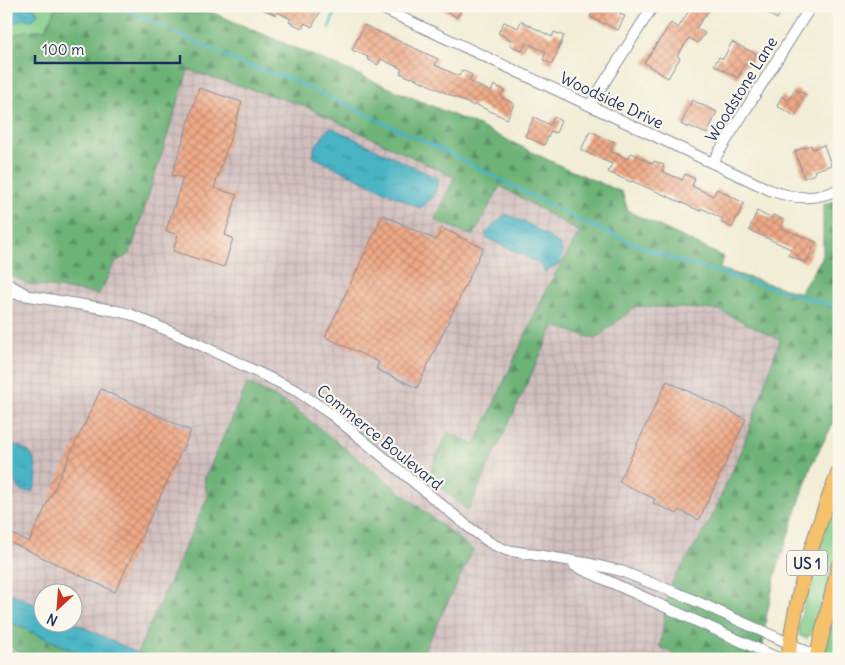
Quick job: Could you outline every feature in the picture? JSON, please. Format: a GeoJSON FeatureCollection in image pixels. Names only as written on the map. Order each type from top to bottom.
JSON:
{"type":"FeatureCollection","features":[{"type":"Feature","properties":{"kind":"main road","name":"US 1"},"geometry":{"type":"LineString","coordinates":[[789,652],[804,576],[813,543],[839,471]]}},
{"type":"Feature","properties":{"kind":"main road","name":"US 1"},"geometry":{"type":"LineString","coordinates":[[817,658],[839,565]]}},
{"type":"Feature","properties":{"kind":"main road"},"geometry":{"type":"LineString","coordinates":[[6,656],[13,659]]}},
{"type":"Feature","properties":{"kind":"street","name":"Woodside Drive"},"geometry":{"type":"LineString","coordinates":[[377,6],[770,190],[792,196],[817,196],[839,189]]}},
{"type":"Feature","properties":{"kind":"street"},"geometry":{"type":"LineString","coordinates":[[590,106],[654,6]]}},
{"type":"Feature","properties":{"kind":"street","name":"Woodstone Lane"},"geometry":{"type":"LineString","coordinates":[[712,163],[811,6]]}},
{"type":"Feature","properties":{"kind":"street","name":"Commerce Boulevard"},"geometry":{"type":"LineString","coordinates":[[6,283],[29,296]]}},
{"type":"Feature","properties":{"kind":"street","name":"Commerce Boulevard"},"geometry":{"type":"LineString","coordinates":[[6,292],[107,308],[130,314],[297,390],[331,414],[470,529],[492,544],[506,550],[565,561]]}},
{"type":"Feature","properties":{"kind":"street"},"geometry":{"type":"LineString","coordinates":[[565,561],[612,568],[654,583],[713,608],[789,652],[817,658]]}},
{"type":"Feature","properties":{"kind":"street"},"geometry":{"type":"LineString","coordinates":[[565,561],[780,659]]}},
{"type":"Feature","properties":{"kind":"street"},"geometry":{"type":"LineString","coordinates":[[645,597],[654,583]]}},
{"type":"Feature","properties":{"kind":"shaded area"},"geometry":{"type":"Polygon","coordinates":[[[188,70],[302,105],[454,177],[436,220],[472,236],[499,186],[580,232],[548,286],[475,446],[448,432],[427,477],[468,509],[554,326],[595,339],[636,306],[719,310],[780,340],[741,452],[708,525],[669,587],[660,647],[683,659],[420,659],[473,550],[204,480],[208,497],[137,653],[82,626],[82,582],[32,582],[32,603],[6,591],[6,273],[29,284],[99,293],[115,262],[130,254],[188,70]]]}},
{"type":"Feature","properties":{"kind":"green space"},"geometry":{"type":"Polygon","coordinates":[[[6,6],[57,6],[45,30],[20,33],[6,41],[6,6]]]}},
{"type":"Feature","properties":{"kind":"green space"},"geometry":{"type":"Polygon","coordinates":[[[57,6],[197,6],[479,126],[565,168],[622,192],[628,211],[724,257],[720,269],[800,293],[823,256],[823,205],[839,199],[839,412],[812,464],[776,572],[767,613],[761,659],[683,659],[660,647],[669,587],[708,525],[741,452],[780,340],[719,310],[636,306],[595,339],[554,326],[468,510],[427,477],[448,432],[475,445],[548,286],[580,232],[500,186],[473,236],[435,220],[454,177],[302,105],[188,70],[130,254],[115,262],[99,294],[29,284],[6,273],[6,80],[13,65],[6,50],[6,41],[20,33],[45,30],[57,6]]]}},
{"type":"Feature","properties":{"kind":"green space"},"geometry":{"type":"Polygon","coordinates":[[[248,383],[290,405],[473,550],[420,659],[150,659],[137,653],[208,497],[204,480],[248,383]]]}},
{"type":"Feature","properties":{"kind":"green space"},"geometry":{"type":"Polygon","coordinates":[[[839,490],[839,541],[824,598],[810,635],[807,638],[800,636],[801,617],[825,530],[839,490]]]}},
{"type":"Feature","properties":{"kind":"green space"},"geometry":{"type":"Polygon","coordinates":[[[839,590],[839,659],[824,659],[839,590]]]}},
{"type":"Feature","properties":{"kind":"green space"},"geometry":{"type":"Polygon","coordinates":[[[6,620],[91,659],[34,659],[6,646],[6,620]]]}},
{"type":"Feature","properties":{"kind":"water"},"geometry":{"type":"Polygon","coordinates":[[[6,6],[30,6],[36,9],[38,14],[33,20],[22,19],[6,27],[6,6]]]}},
{"type":"Feature","properties":{"kind":"water"},"geometry":{"type":"Polygon","coordinates":[[[330,127],[439,179],[433,198],[420,208],[313,157],[314,148],[330,127]]]}},
{"type":"Feature","properties":{"kind":"water"},"geometry":{"type":"Polygon","coordinates":[[[505,214],[527,223],[559,244],[562,248],[562,254],[559,264],[545,273],[541,264],[487,238],[486,233],[505,214]]]}},
{"type":"Feature","properties":{"kind":"water"},"geometry":{"type":"Polygon","coordinates":[[[13,445],[29,452],[34,460],[37,477],[32,492],[21,491],[15,482],[6,480],[6,446],[13,445]]]}},
{"type":"Feature","properties":{"kind":"water"},"geometry":{"type":"Polygon","coordinates":[[[6,591],[32,603],[32,632],[6,620],[6,591]]]}},
{"type":"Feature","properties":{"kind":"water"},"geometry":{"type":"Polygon","coordinates":[[[82,626],[150,659],[91,659],[32,632],[82,632],[82,626]]]}},
{"type":"Feature","properties":{"kind":"building"},"geometry":{"type":"Polygon","coordinates":[[[255,6],[323,6],[312,27],[305,23],[302,28],[289,22],[291,19],[277,12],[276,15],[255,6]]]}},
{"type":"Feature","properties":{"kind":"building"},"geometry":{"type":"Polygon","coordinates":[[[434,6],[463,6],[457,17],[434,6]]]}},
{"type":"Feature","properties":{"kind":"building"},"geometry":{"type":"Polygon","coordinates":[[[595,6],[618,6],[622,8],[620,14],[625,16],[618,30],[590,17],[595,6]]]}},
{"type":"Feature","properties":{"kind":"building"},"geometry":{"type":"Polygon","coordinates":[[[692,6],[712,6],[696,28],[705,33],[698,43],[689,38],[677,56],[680,58],[668,78],[644,63],[671,23],[678,28],[692,6]]]}},
{"type":"Feature","properties":{"kind":"building"},"geometry":{"type":"Polygon","coordinates":[[[756,6],[784,6],[777,19],[756,6]]]}},
{"type":"Feature","properties":{"kind":"building"},"geometry":{"type":"Polygon","coordinates":[[[521,21],[552,37],[554,32],[564,36],[552,64],[543,60],[546,52],[526,43],[522,51],[510,45],[512,40],[498,33],[504,22],[518,28],[521,21]]]}},
{"type":"Feature","properties":{"kind":"building"},"geometry":{"type":"Polygon","coordinates":[[[364,25],[438,59],[435,65],[459,76],[462,70],[472,75],[469,81],[491,92],[494,85],[504,90],[501,97],[514,104],[507,119],[400,73],[402,69],[381,59],[378,65],[367,59],[368,57],[352,50],[364,25]]]}},
{"type":"Feature","properties":{"kind":"building"},"geometry":{"type":"Polygon","coordinates":[[[732,42],[756,54],[750,66],[745,64],[738,78],[714,65],[719,57],[723,59],[732,42]]]}},
{"type":"Feature","properties":{"kind":"building"},"geometry":{"type":"Polygon","coordinates":[[[199,88],[242,102],[214,188],[237,195],[225,235],[233,238],[224,267],[173,251],[178,235],[166,231],[183,178],[172,175],[199,88]]]}},
{"type":"Feature","properties":{"kind":"building"},"geometry":{"type":"Polygon","coordinates":[[[795,89],[806,95],[795,116],[777,106],[782,96],[789,100],[795,89]]]}},
{"type":"Feature","properties":{"kind":"building"},"geometry":{"type":"Polygon","coordinates":[[[692,100],[717,112],[707,134],[681,124],[692,100]]]}},
{"type":"Feature","properties":{"kind":"building"},"geometry":{"type":"Polygon","coordinates":[[[534,117],[550,125],[554,117],[561,121],[556,133],[551,131],[544,145],[525,136],[534,117]]]}},
{"type":"Feature","properties":{"kind":"building"},"geometry":{"type":"Polygon","coordinates":[[[590,131],[614,142],[610,151],[628,159],[631,153],[653,164],[654,161],[664,165],[662,171],[682,180],[685,174],[695,179],[692,186],[713,196],[717,189],[744,203],[732,228],[721,222],[723,219],[701,208],[700,211],[608,172],[612,164],[581,150],[590,131]]]}},
{"type":"Feature","properties":{"kind":"building"},"geometry":{"type":"Polygon","coordinates":[[[811,145],[812,149],[824,145],[831,165],[814,171],[815,174],[804,178],[795,151],[811,145]]]}},
{"type":"Feature","properties":{"kind":"building"},"geometry":{"type":"Polygon","coordinates":[[[757,211],[772,219],[774,215],[784,220],[781,228],[816,242],[806,263],[788,255],[791,249],[749,230],[757,211]]]}},
{"type":"Feature","properties":{"kind":"building"},"geometry":{"type":"Polygon","coordinates":[[[383,215],[436,240],[442,228],[483,248],[417,388],[376,369],[379,362],[325,337],[383,215]]]}},
{"type":"Feature","properties":{"kind":"building"},"geometry":{"type":"Polygon","coordinates":[[[667,381],[746,419],[699,520],[679,510],[677,514],[653,503],[655,499],[619,482],[667,381]]]}},
{"type":"Feature","properties":{"kind":"building"},"geometry":{"type":"Polygon","coordinates":[[[101,389],[191,431],[115,592],[6,540],[6,531],[29,542],[101,389]]]}},
{"type":"Feature","properties":{"kind":"waterway"},"geometry":{"type":"LineString","coordinates":[[119,6],[245,65],[288,78],[447,152],[579,220],[637,245],[676,260],[839,307]]}},
{"type":"Feature","properties":{"kind":"waterway"},"geometry":{"type":"LineString","coordinates":[[329,27],[338,6]]}}]}
